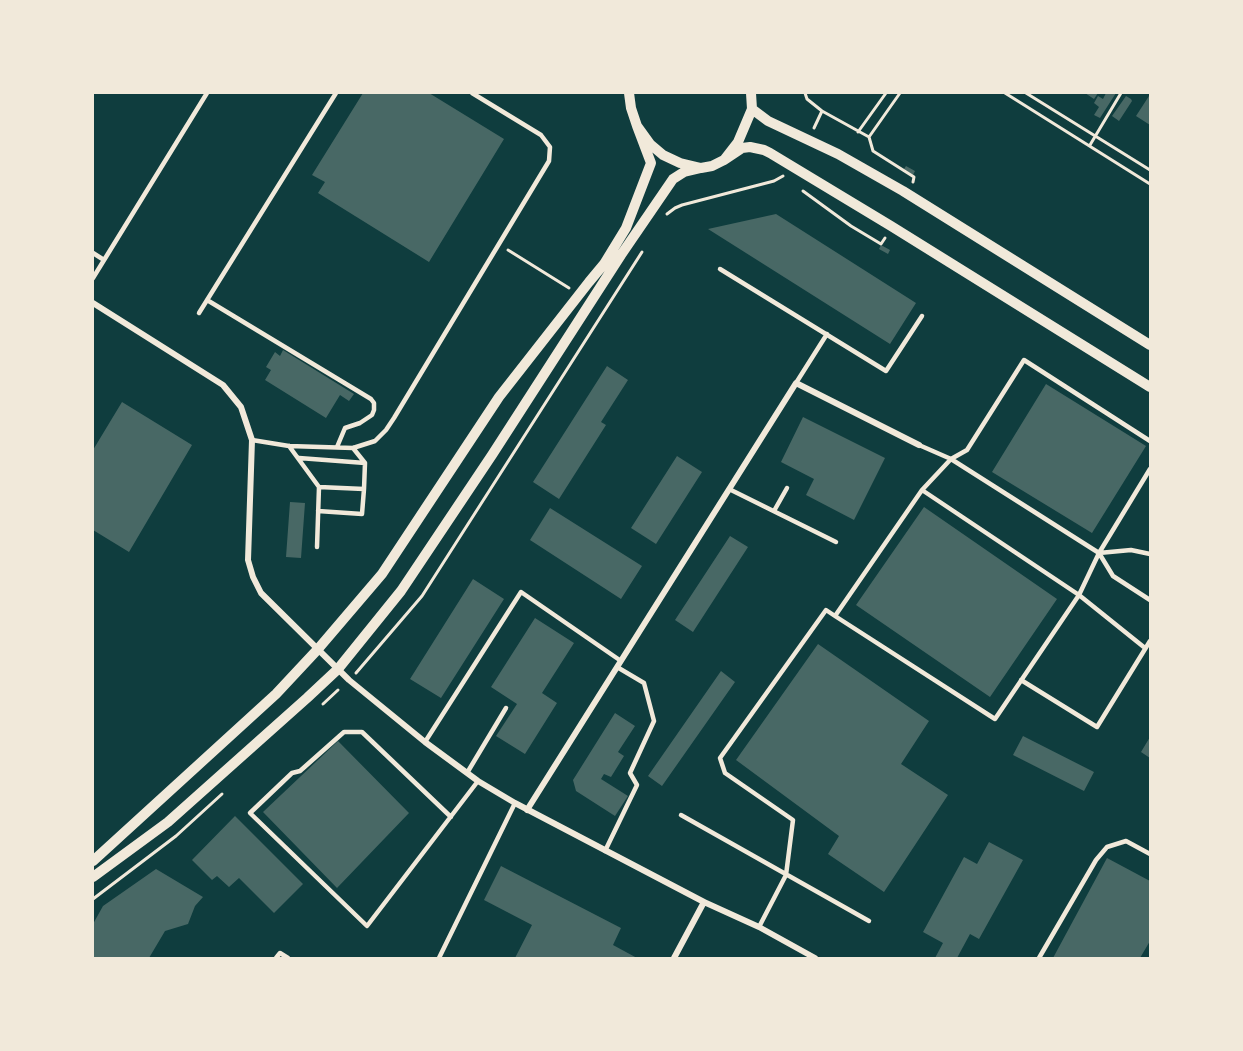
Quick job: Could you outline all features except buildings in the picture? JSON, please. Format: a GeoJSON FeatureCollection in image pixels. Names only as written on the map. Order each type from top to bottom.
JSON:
{"type":"FeatureCollection","features":[{"type":"Feature","properties":{"kind":"street"},"geometry":{"type":"LineString","coordinates":[[93,861],[276,694],[318,649],[382,574],[499,397],[604,264],[626,228],[651,163],[628,93]]}},
{"type":"Feature","properties":{"kind":"street"},"geometry":{"type":"LineString","coordinates":[[724,160],[738,142],[752,109],[751,93]]}},
{"type":"Feature","properties":{"kind":"street"},"geometry":{"type":"LineString","coordinates":[[752,109],[768,121],[838,154],[909,195],[1150,345]]}},
{"type":"Feature","properties":{"kind":"street"},"geometry":{"type":"LineString","coordinates":[[637,126],[650,144],[663,155],[680,163],[701,168]]}},
{"type":"Feature","properties":{"kind":"street"},"geometry":{"type":"LineString","coordinates":[[93,877],[168,822],[338,669],[401,591],[621,255],[674,178],[684,172],[712,166],[742,148],[764,150],[1150,387]]}},
{"type":"Feature","properties":{"kind":"street"},"geometry":{"type":"LineString","coordinates":[[93,303],[224,385],[241,407],[252,440],[248,560],[254,577],[261,593],[348,680],[424,742],[478,781],[527,810],[704,902],[759,927],[815,958]]}},
{"type":"Feature","properties":{"kind":"street"},"geometry":{"type":"LineString","coordinates":[[527,810],[796,383],[920,445]]}},
{"type":"Feature","properties":{"kind":"street"},"geometry":{"type":"LineString","coordinates":[[674,958],[704,902]]}},
{"type":"Feature","properties":{"kind":"lane"},"geometry":{"type":"LineString","coordinates":[[93,278],[207,93]]}},
{"type":"Feature","properties":{"kind":"lane"},"geometry":{"type":"LineString","coordinates":[[199,313],[336,93]]}},
{"type":"Feature","properties":{"kind":"lane"},"geometry":{"type":"LineString","coordinates":[[252,440],[289,446],[353,448],[375,441],[386,430],[549,161],[550,147],[541,135],[472,93]]}},
{"type":"Feature","properties":{"kind":"lane"},"geometry":{"type":"LineString","coordinates":[[93,253],[104,260]]}},
{"type":"Feature","properties":{"kind":"lane"},"geometry":{"type":"LineString","coordinates":[[720,269],[886,371],[922,316]]}},
{"type":"Feature","properties":{"kind":"lane"},"geometry":{"type":"LineString","coordinates":[[207,300],[371,399],[374,403],[372,415],[360,423],[345,428],[337,447]]}},
{"type":"Feature","properties":{"kind":"lane"},"geometry":{"type":"LineString","coordinates":[[796,383],[826,334]]}},
{"type":"Feature","properties":{"kind":"lane"},"geometry":{"type":"LineString","coordinates":[[835,616],[922,490],[951,459],[967,450],[1024,360],[1150,441]]}},
{"type":"Feature","properties":{"kind":"lane"},"geometry":{"type":"LineString","coordinates":[[920,445],[951,459],[1099,553],[1113,576],[1150,600]]}},
{"type":"Feature","properties":{"kind":"lane"},"geometry":{"type":"LineString","coordinates":[[289,446],[319,487],[317,547]]}},
{"type":"Feature","properties":{"kind":"lane"},"geometry":{"type":"LineString","coordinates":[[318,511],[362,514],[365,463],[353,448]]}},
{"type":"Feature","properties":{"kind":"lane"},"geometry":{"type":"LineString","coordinates":[[298,458],[365,463]]}},
{"type":"Feature","properties":{"kind":"lane"},"geometry":{"type":"LineString","coordinates":[[759,927],[786,875],[793,820],[724,773],[720,758],[826,610],[995,718],[1079,595],[1099,553],[1150,469]]}},
{"type":"Feature","properties":{"kind":"lane"},"geometry":{"type":"LineString","coordinates":[[319,487],[364,489]]}},
{"type":"Feature","properties":{"kind":"lane"},"geometry":{"type":"LineString","coordinates":[[774,511],[787,488]]}},
{"type":"Feature","properties":{"kind":"lane"},"geometry":{"type":"LineString","coordinates":[[729,489],[836,542]]}},
{"type":"Feature","properties":{"kind":"lane"},"geometry":{"type":"LineString","coordinates":[[922,490],[1079,595],[1146,648]]}},
{"type":"Feature","properties":{"kind":"lane"},"geometry":{"type":"LineString","coordinates":[[1099,553],[1131,550],[1150,554]]}},
{"type":"Feature","properties":{"kind":"lane"},"geometry":{"type":"LineString","coordinates":[[424,742],[521,592],[644,683],[654,721],[630,772],[637,785],[605,850]]}},
{"type":"Feature","properties":{"kind":"lane"},"geometry":{"type":"LineString","coordinates":[[1021,680],[1097,727],[1150,641]]}},
{"type":"Feature","properties":{"kind":"lane"},"geometry":{"type":"LineString","coordinates":[[467,773],[506,708]]}},
{"type":"Feature","properties":{"kind":"lane"},"geometry":{"type":"LineString","coordinates":[[451,817],[362,732],[344,732],[300,771],[292,773],[250,813],[366,926],[451,817],[478,781]]}},
{"type":"Feature","properties":{"kind":"lane"},"geometry":{"type":"LineString","coordinates":[[439,958],[515,803]]}},
{"type":"Feature","properties":{"kind":"lane"},"geometry":{"type":"LineString","coordinates":[[681,815],[869,921]]}},
{"type":"Feature","properties":{"kind":"lane"},"geometry":{"type":"LineString","coordinates":[[1039,958],[1096,860],[1107,847],[1126,841],[1150,854]]}},
{"type":"Feature","properties":{"kind":"lane"},"geometry":{"type":"LineString","coordinates":[[276,958],[280,953],[288,958]]}},
{"type":"Feature","properties":{"kind":"path"},"geometry":{"type":"LineString","coordinates":[[805,93],[807,99],[822,111],[868,137],[873,151],[914,177],[909,195]]}},
{"type":"Feature","properties":{"kind":"path"},"geometry":{"type":"LineString","coordinates":[[858,132],[886,93]]}},
{"type":"Feature","properties":{"kind":"path"},"geometry":{"type":"LineString","coordinates":[[868,137],[900,93]]}},
{"type":"Feature","properties":{"kind":"path"},"geometry":{"type":"LineString","coordinates":[[1005,93],[1150,183]]}},
{"type":"Feature","properties":{"kind":"path"},"geometry":{"type":"LineString","coordinates":[[1026,93],[1150,170]]}},
{"type":"Feature","properties":{"kind":"path"},"geometry":{"type":"LineString","coordinates":[[1089,146],[1121,93]]}},
{"type":"Feature","properties":{"kind":"path"},"geometry":{"type":"LineString","coordinates":[[808,139],[822,111]]}},
{"type":"Feature","properties":{"kind":"path"},"geometry":{"type":"LineString","coordinates":[[661,222],[675,208],[682,205],[774,181],[782,177],[792,166]]}},
{"type":"Feature","properties":{"kind":"path"},"geometry":{"type":"LineString","coordinates":[[782,177],[786,181]]}},
{"type":"Feature","properties":{"kind":"path"},"geometry":{"type":"LineString","coordinates":[[800,189],[851,226],[881,244],[891,226]]}},
{"type":"Feature","properties":{"kind":"path"},"geometry":{"type":"LineString","coordinates":[[499,245],[579,294]]}},
{"type":"Feature","properties":{"kind":"path"},"geometry":{"type":"LineString","coordinates":[[366,662],[422,596],[642,252]]}}]}
